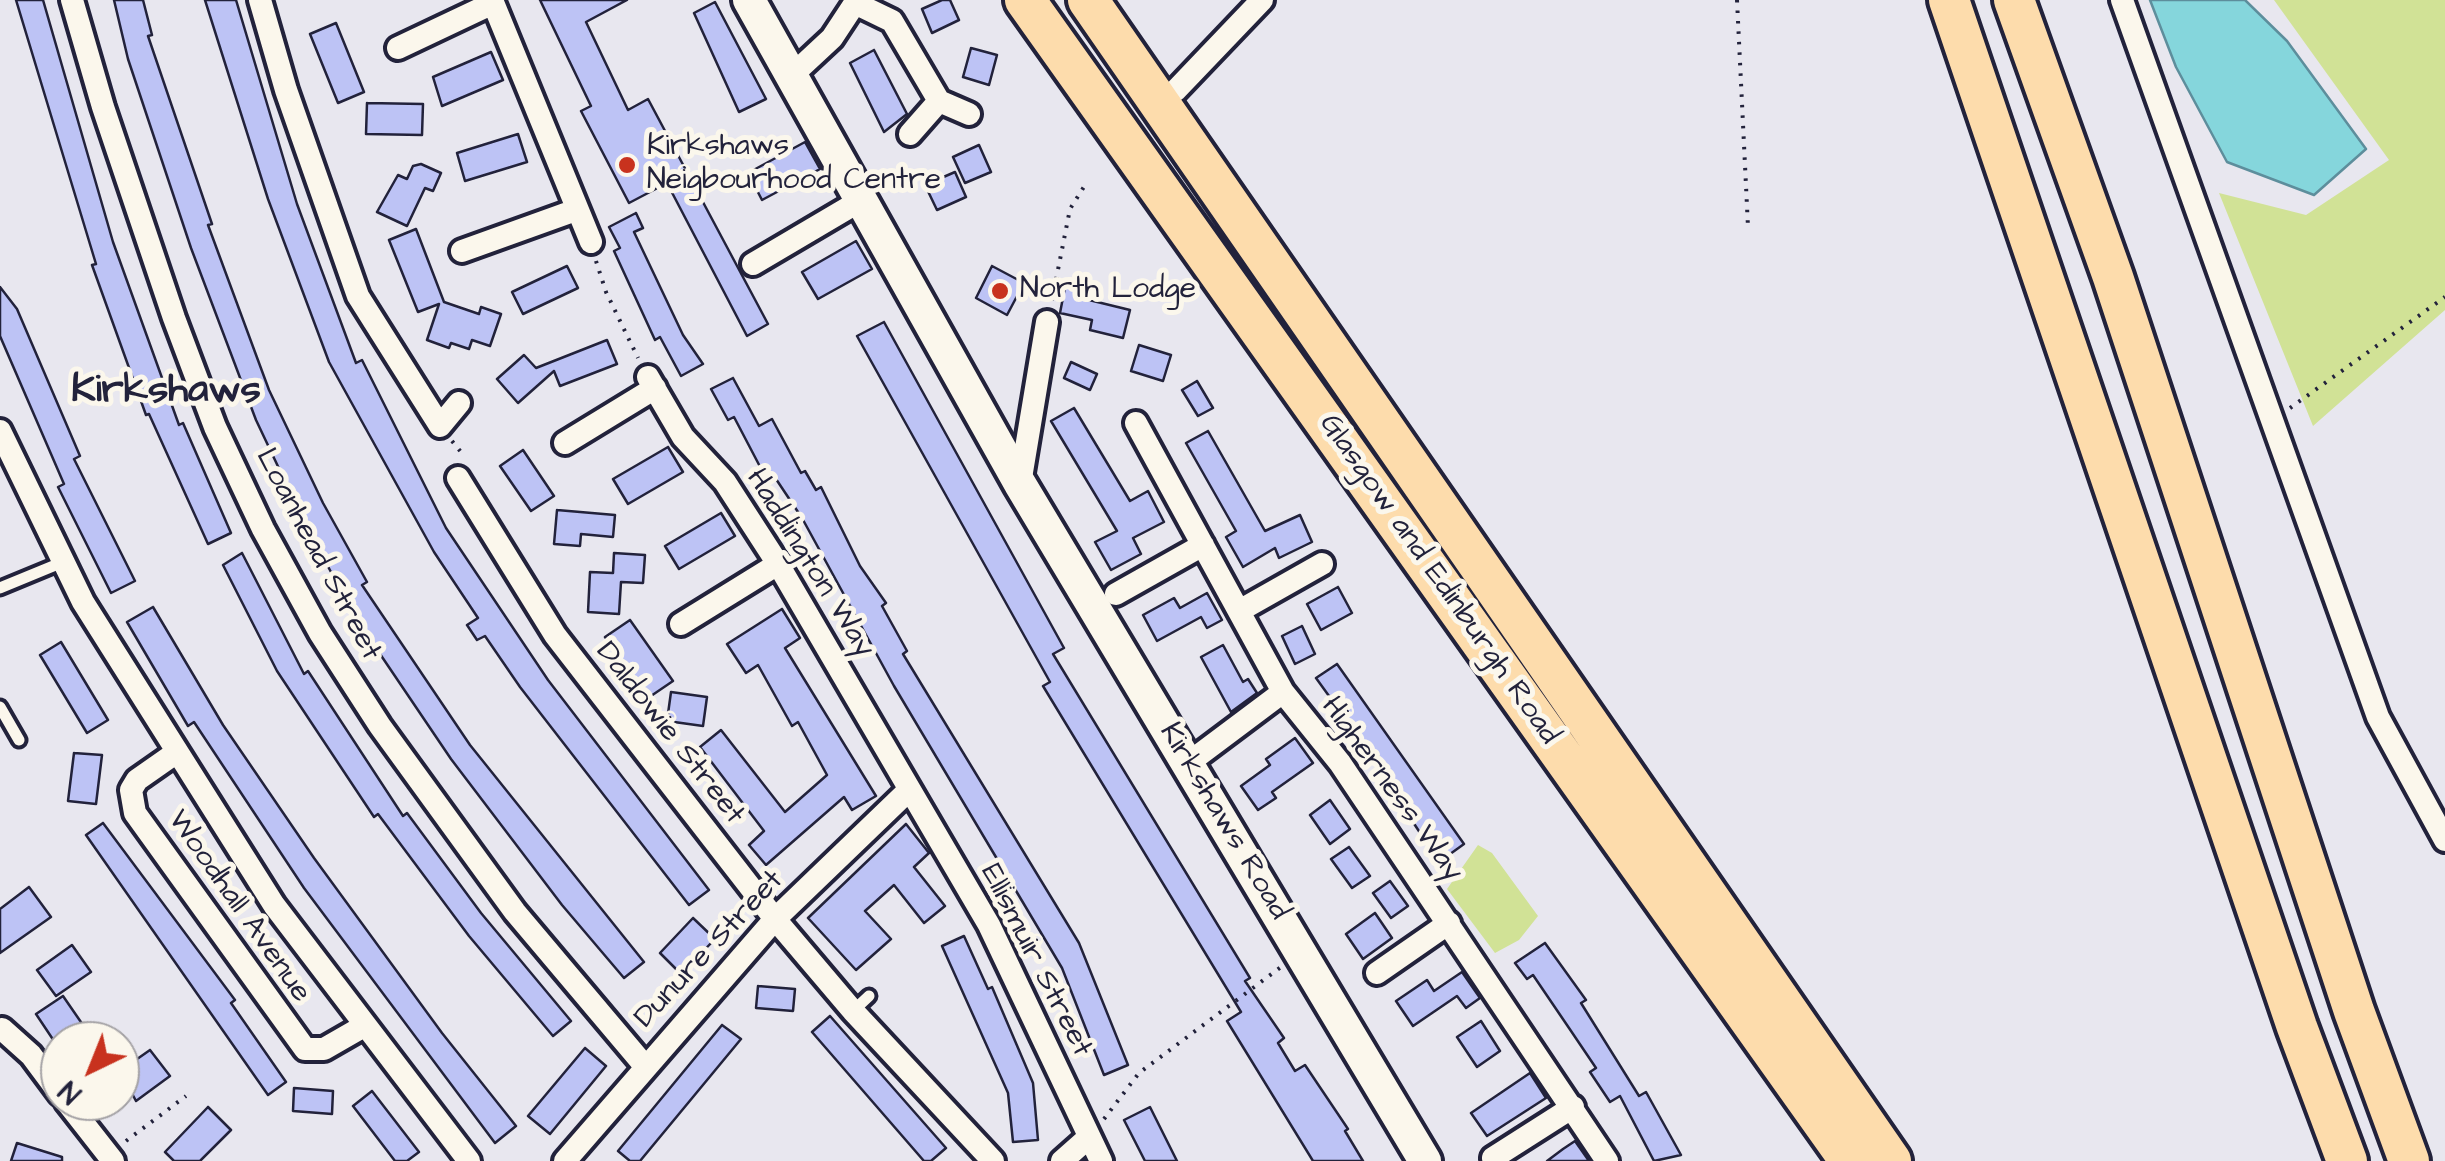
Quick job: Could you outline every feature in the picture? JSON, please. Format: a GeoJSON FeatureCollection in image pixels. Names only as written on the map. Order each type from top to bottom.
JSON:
{"type":"FeatureCollection","features":[{"type":"Feature","properties":{"kind":"highway","name":"Glasgow and Edinburgh Road"},"geometry":{"type":"LineString","coordinates":[[1025,0],[1850,1161]]}},
{"type":"Feature","properties":{"kind":"highway","name":"Glasgow and Edinburgh Road"},"geometry":{"type":"LineString","coordinates":[[1088,0],[1891,1161]]}},
{"type":"Feature","properties":{"kind":"highway"},"geometry":{"type":"LineString","coordinates":[[1948,0],[2278,971],[2347,1161]]}},
{"type":"Feature","properties":{"kind":"highway"},"geometry":{"type":"LineString","coordinates":[[2014,0],[2113,277],[2354,1011],[2410,1161]]}},
{"type":"Feature","properties":{"kind":"street","name":"Loanhead Street"},"geometry":{"type":"LineString","coordinates":[[72,0],[102,107],[174,318],[215,426],[263,529],[320,633],[380,726],[515,912],[644,1065]]}},
{"type":"Feature","properties":{"kind":"street"},"geometry":{"type":"LineString","coordinates":[[260,0],[286,90],[358,296],[440,426],[459,402]]}},
{"type":"Feature","properties":{"kind":"street","name":"Kirkshaws Road"},"geometry":{"type":"LineString","coordinates":[[748,0],[858,202],[1020,484],[1425,1161]]}},
{"type":"Feature","properties":{"kind":"street"},"geometry":{"type":"LineString","coordinates":[[1160,100],[1176,90],[1262,0]]}},
{"type":"Feature","properties":{"kind":"street"},"geometry":{"type":"LineString","coordinates":[[2122,0],[2378,717],[2445,840]]}},
{"type":"Feature","properties":{"kind":"street"},"geometry":{"type":"LineString","coordinates":[[398,48],[492,1],[590,242]]}},
{"type":"Feature","properties":{"kind":"street"},"geometry":{"type":"LineString","coordinates":[[789,78],[832,38],[857,2],[892,21],[938,101],[969,114]]}},
{"type":"Feature","properties":{"kind":"street"},"geometry":{"type":"LineString","coordinates":[[910,134],[938,101]]}},
{"type":"Feature","properties":{"kind":"street"},"geometry":{"type":"LineString","coordinates":[[753,264],[858,202]]}},
{"type":"Feature","properties":{"kind":"street"},"geometry":{"type":"LineString","coordinates":[[462,251],[576,210]]}},
{"type":"Feature","properties":{"kind":"street"},"geometry":{"type":"LineString","coordinates":[[1020,484],[1047,322]]}},
{"type":"Feature","properties":{"kind":"street"},"geometry":{"type":"LineString","coordinates":[[566,443],[651,383]]}},
{"type":"Feature","properties":{"kind":"street","name":"Haddington Way"},"geometry":{"type":"LineString","coordinates":[[651,383],[683,438],[725,482],[778,564],[909,790]]}},
{"type":"Feature","properties":{"kind":"street","name":"Higherness Way"},"geometry":{"type":"LineString","coordinates":[[1136,423],[1283,692],[1340,763],[1607,1161]]}},
{"type":"Feature","properties":{"kind":"street","name":"Woodhall Avenue"},"geometry":{"type":"LineString","coordinates":[[0,431],[8,468],[177,752],[274,905],[470,1161]]}},
{"type":"Feature","properties":{"kind":"street","name":"Daldowie Street"},"geometry":{"type":"LineString","coordinates":[[458,478],[554,635],[775,920],[861,1004],[993,1161]]}},
{"type":"Feature","properties":{"kind":"street"},"geometry":{"type":"LineString","coordinates":[[1116,594],[1202,544]]}},
{"type":"Feature","properties":{"kind":"street"},"geometry":{"type":"LineString","coordinates":[[681,624],[778,564]]}},
{"type":"Feature","properties":{"kind":"street"},"geometry":{"type":"LineString","coordinates":[[1239,611],[1322,564]]}},
{"type":"Feature","properties":{"kind":"street"},"geometry":{"type":"LineString","coordinates":[[1187,764],[1283,692]]}},
{"type":"Feature","properties":{"kind":"street","name":"Woodhall Avenue"},"geometry":{"type":"LineString","coordinates":[[177,752],[138,780],[131,790],[135,813],[305,1049],[324,1049],[364,1026]]}},
{"type":"Feature","properties":{"kind":"street","name":"Dunure Street"},"geometry":{"type":"LineString","coordinates":[[565,1161],[644,1065],[775,920],[909,790]]}},
{"type":"Feature","properties":{"kind":"street","name":"Ellismuir Street"},"geometry":{"type":"LineString","coordinates":[[909,790],[989,925],[1102,1161]]}},
{"type":"Feature","properties":{"kind":"street","name":"Higherness Way"},"geometry":{"type":"LineString","coordinates":[[1377,973],[1449,923]]}},
{"type":"Feature","properties":{"kind":"street"},"geometry":{"type":"LineString","coordinates":[[2,1030],[40,1068]]}},
{"type":"Feature","properties":{"kind":"street"},"geometry":{"type":"LineString","coordinates":[[1492,1158],[1573,1106]]}},
{"type":"Feature","properties":{"kind":"street"},"geometry":{"type":"LineString","coordinates":[[79,1121],[102,1157]]}},
{"type":"Feature","properties":{"kind":"street"},"geometry":{"type":"LineString","coordinates":[[1062,1161],[1088,1138]]}},
{"type":"Feature","properties":{"kind":"lane"},"geometry":{"type":"LineString","coordinates":[[0,588],[63,562]]}},
{"type":"Feature","properties":{"kind":"lane"},"geometry":{"type":"LineString","coordinates":[[0,707],[18,740]]}},
{"type":"Feature","properties":{"kind":"path"},"geometry":{"type":"LineString","coordinates":[[1736,0],[1748,227]]}},
{"type":"Feature","properties":{"kind":"path"},"geometry":{"type":"LineString","coordinates":[[1047,322],[1070,209],[1087,182]]}},
{"type":"Feature","properties":{"kind":"path"},"geometry":{"type":"LineString","coordinates":[[590,242],[606,292],[651,383]]}},
{"type":"Feature","properties":{"kind":"path"},"geometry":{"type":"LineString","coordinates":[[2270,423],[2445,298]]}},
{"type":"Feature","properties":{"kind":"path"},"geometry":{"type":"LineString","coordinates":[[440,426],[475,469],[458,478]]}},
{"type":"Feature","properties":{"kind":"path"},"geometry":{"type":"LineString","coordinates":[[1088,1138],[1139,1074],[1301,952]]}},
{"type":"Feature","properties":{"kind":"path"},"geometry":{"type":"LineString","coordinates":[[102,1157],[186,1096]]}},
{"type":"Feature","properties":{"kind":"green space"},"geometry":{"type":"Polygon","coordinates":[[[2274,0],[2445,0],[2445,310],[2313,426],[2219,193],[2306,215],[2389,160],[2274,0]]]}},
{"type":"Feature","properties":{"kind":"green space"},"geometry":{"type":"Polygon","coordinates":[[[1478,845],[1492,853],[1538,916],[1519,940],[1495,953],[1447,889],[1478,845]]]}},
{"type":"Feature","properties":{"kind":"water"},"geometry":{"type":"Polygon","coordinates":[[[2150,0],[2245,0],[2287,41],[2366,149],[2314,195],[2227,162],[2176,67],[2150,0]]]}},
{"type":"Feature","properties":{"kind":"building"},"geometry":{"type":"Polygon","coordinates":[[[16,0],[43,0],[113,242],[179,425],[183,423],[231,533],[208,544],[149,414],[146,415],[92,265],[96,264],[16,0]]]}},
{"type":"Feature","properties":{"kind":"building"},"geometry":{"type":"Polygon","coordinates":[[[114,0],[143,0],[152,35],[148,36],[212,224],[208,225],[269,390],[323,503],[367,582],[362,585],[470,745],[644,962],[624,978],[562,905],[451,759],[353,614],[301,515],[256,420],[191,248],[128,59],[114,0]]]}},
{"type":"Feature","properties":{"kind":"building"},"geometry":{"type":"Polygon","coordinates":[[[205,0],[236,0],[297,204],[356,363],[362,360],[446,528],[548,680],[709,890],[689,905],[485,636],[477,640],[467,625],[478,618],[434,552],[329,362],[268,199],[205,0]]]}},
{"type":"Feature","properties":{"kind":"building"},"geometry":{"type":"Polygon","coordinates":[[[540,0],[627,0],[586,22],[628,110],[648,99],[768,324],[747,336],[667,183],[629,203],[581,111],[591,106],[540,0]]]}},
{"type":"Feature","properties":{"kind":"building"},"geometry":{"type":"Polygon","coordinates":[[[950,0],[959,20],[932,33],[922,9],[950,0]]]}},
{"type":"Feature","properties":{"kind":"building"},"geometry":{"type":"Polygon","coordinates":[[[715,2],[766,99],[739,112],[694,13],[715,2]]]}},
{"type":"Feature","properties":{"kind":"building"},"geometry":{"type":"Polygon","coordinates":[[[336,23],[364,92],[338,103],[310,34],[336,23]]]}},
{"type":"Feature","properties":{"kind":"building"},"geometry":{"type":"Polygon","coordinates":[[[971,48],[997,55],[989,85],[963,77],[971,48]]]}},
{"type":"Feature","properties":{"kind":"building"},"geometry":{"type":"Polygon","coordinates":[[[874,50],[907,114],[884,132],[850,63],[874,50]]]}},
{"type":"Feature","properties":{"kind":"building"},"geometry":{"type":"Polygon","coordinates":[[[491,52],[503,80],[442,106],[433,77],[491,52]]]}},
{"type":"Feature","properties":{"kind":"building"},"geometry":{"type":"Polygon","coordinates":[[[367,103],[423,104],[422,135],[366,134],[367,103]]]}},
{"type":"Feature","properties":{"kind":"building"},"geometry":{"type":"Polygon","coordinates":[[[518,134],[527,162],[465,181],[457,153],[518,134]]]}},
{"type":"Feature","properties":{"kind":"building"},"geometry":{"type":"Polygon","coordinates":[[[805,142],[820,169],[762,200],[748,173],[805,142]]]}},
{"type":"Feature","properties":{"kind":"building"},"geometry":{"type":"Polygon","coordinates":[[[979,145],[991,172],[965,183],[953,157],[979,145]]]}},
{"type":"Feature","properties":{"kind":"building"},"geometry":{"type":"Polygon","coordinates":[[[421,164],[441,173],[433,191],[425,188],[407,226],[377,212],[398,175],[407,179],[413,166],[421,164]]]}},
{"type":"Feature","properties":{"kind":"building"},"geometry":{"type":"Polygon","coordinates":[[[955,172],[966,197],[937,210],[925,185],[955,172]]]}},
{"type":"Feature","properties":{"kind":"building"},"geometry":{"type":"Polygon","coordinates":[[[636,213],[643,228],[634,232],[683,335],[703,364],[681,376],[660,337],[655,340],[614,251],[620,248],[609,227],[636,213]]]}},
{"type":"Feature","properties":{"kind":"building"},"geometry":{"type":"Polygon","coordinates":[[[416,229],[444,302],[479,314],[481,307],[501,314],[490,346],[472,340],[469,349],[451,343],[449,348],[427,340],[439,304],[418,312],[389,240],[416,229]]]}},
{"type":"Feature","properties":{"kind":"building"},"geometry":{"type":"Polygon","coordinates":[[[856,241],[872,269],[818,299],[802,272],[856,241]]]}},
{"type":"Feature","properties":{"kind":"building"},"geometry":{"type":"Polygon","coordinates":[[[567,266],[578,288],[523,314],[512,292],[567,266]]]}},
{"type":"Feature","properties":{"kind":"building","name":"North Lodge"},"geometry":{"type":"Polygon","coordinates":[[[992,266],[1024,283],[1007,315],[976,298],[992,266]]]}},
{"type":"Feature","properties":{"kind":"building"},"geometry":{"type":"Polygon","coordinates":[[[1066,282],[1088,287],[1085,299],[1130,310],[1123,338],[1090,330],[1092,320],[1060,313],[1066,282]]]}},
{"type":"Feature","properties":{"kind":"building"},"geometry":{"type":"Polygon","coordinates":[[[0,287],[17,309],[80,456],[74,459],[135,581],[111,593],[58,487],[64,484],[0,336],[0,287]]]}},
{"type":"Feature","properties":{"kind":"building"},"geometry":{"type":"Polygon","coordinates":[[[884,322],[1064,648],[1053,654],[1250,978],[1245,981],[1284,1038],[1278,1043],[1295,1071],[1305,1065],[1348,1129],[1345,1131],[1363,1161],[1313,1161],[1227,1021],[1241,1012],[1043,686],[1050,682],[857,336],[884,322]]]}},
{"type":"Feature","properties":{"kind":"building"},"geometry":{"type":"Polygon","coordinates":[[[607,340],[617,364],[560,386],[554,371],[518,403],[497,379],[524,355],[536,368],[607,340]]]}},
{"type":"Feature","properties":{"kind":"building"},"geometry":{"type":"Polygon","coordinates":[[[1139,345],[1171,355],[1163,381],[1131,371],[1139,345]]]}},
{"type":"Feature","properties":{"kind":"building"},"geometry":{"type":"Polygon","coordinates":[[[1071,362],[1097,374],[1090,390],[1064,378],[1071,362]]]}},
{"type":"Feature","properties":{"kind":"building"},"geometry":{"type":"Polygon","coordinates":[[[733,378],[759,426],[772,419],[801,473],[805,471],[816,490],[821,487],[860,566],[886,603],[882,606],[907,651],[903,654],[1079,943],[1128,1065],[1104,1075],[1062,968],[894,686],[802,518],[774,476],[767,480],[734,417],[728,420],[711,389],[733,378]]]}},
{"type":"Feature","properties":{"kind":"building"},"geometry":{"type":"Polygon","coordinates":[[[1197,381],[1213,408],[1198,416],[1182,390],[1197,381]]]}},
{"type":"Feature","properties":{"kind":"building"},"geometry":{"type":"Polygon","coordinates":[[[1074,408],[1130,501],[1148,491],[1164,522],[1133,538],[1141,554],[1111,570],[1095,542],[1117,531],[1051,421],[1074,408]]]}},
{"type":"Feature","properties":{"kind":"building"},"geometry":{"type":"Polygon","coordinates":[[[1208,431],[1265,531],[1300,515],[1312,542],[1279,558],[1275,548],[1243,567],[1226,537],[1236,531],[1186,443],[1208,431]]]}},
{"type":"Feature","properties":{"kind":"building"},"geometry":{"type":"Polygon","coordinates":[[[668,447],[683,472],[628,504],[613,479],[668,447]]]}},
{"type":"Feature","properties":{"kind":"building"},"geometry":{"type":"Polygon","coordinates":[[[523,450],[554,496],[531,511],[500,466],[523,450]]]}},
{"type":"Feature","properties":{"kind":"building"},"geometry":{"type":"Polygon","coordinates":[[[557,510],[615,515],[613,537],[581,534],[580,546],[554,544],[557,510]]]}},
{"type":"Feature","properties":{"kind":"building"},"geometry":{"type":"Polygon","coordinates":[[[721,513],[735,536],[679,569],[665,546],[721,513]]]}},
{"type":"Feature","properties":{"kind":"building"},"geometry":{"type":"Polygon","coordinates":[[[242,553],[304,674],[308,671],[403,816],[407,813],[481,913],[571,1021],[553,1036],[469,936],[378,814],[374,817],[277,671],[223,565],[242,553]]]}},
{"type":"Feature","properties":{"kind":"building"},"geometry":{"type":"Polygon","coordinates":[[[614,553],[645,555],[643,583],[621,582],[619,614],[588,612],[590,572],[613,573],[614,553]]]}},
{"type":"Feature","properties":{"kind":"building"},"geometry":{"type":"Polygon","coordinates":[[[1338,587],[1352,613],[1321,630],[1307,604],[1338,587]]]}},
{"type":"Feature","properties":{"kind":"building"},"geometry":{"type":"Polygon","coordinates":[[[1207,593],[1222,620],[1207,628],[1201,617],[1157,641],[1143,615],[1174,598],[1180,608],[1207,593]]]}},
{"type":"Feature","properties":{"kind":"building"},"geometry":{"type":"Polygon","coordinates":[[[153,607],[223,725],[314,858],[442,1033],[516,1126],[495,1143],[304,888],[194,722],[188,726],[127,622],[153,607]]]}},
{"type":"Feature","properties":{"kind":"building"},"geometry":{"type":"Polygon","coordinates":[[[782,609],[800,638],[785,648],[876,796],[852,810],[844,797],[766,865],[749,845],[764,831],[700,747],[721,730],[785,812],[827,775],[798,722],[792,726],[758,665],[746,673],[727,644],[782,609]]]}},
{"type":"Feature","properties":{"kind":"building"},"geometry":{"type":"Polygon","coordinates":[[[630,620],[673,681],[648,698],[605,637],[630,620]]]}},
{"type":"Feature","properties":{"kind":"building"},"geometry":{"type":"Polygon","coordinates":[[[1302,626],[1315,654],[1295,664],[1282,636],[1302,626]]]}},
{"type":"Feature","properties":{"kind":"building"},"geometry":{"type":"Polygon","coordinates":[[[61,642],[108,720],[87,733],[40,655],[61,642]]]}},
{"type":"Feature","properties":{"kind":"building"},"geometry":{"type":"Polygon","coordinates":[[[1223,645],[1243,682],[1248,679],[1257,693],[1231,712],[1201,657],[1223,645]]]}},
{"type":"Feature","properties":{"kind":"building"},"geometry":{"type":"Polygon","coordinates":[[[1337,664],[1464,844],[1439,862],[1398,799],[1402,797],[1316,678],[1337,664]]]}},
{"type":"Feature","properties":{"kind":"building"},"geometry":{"type":"Polygon","coordinates":[[[671,692],[707,697],[703,726],[667,721],[671,692]]]}},
{"type":"Feature","properties":{"kind":"building"},"geometry":{"type":"Polygon","coordinates":[[[1295,738],[1313,763],[1272,792],[1276,798],[1258,810],[1241,786],[1270,765],[1266,759],[1295,738]]]}},
{"type":"Feature","properties":{"kind":"building"},"geometry":{"type":"Polygon","coordinates":[[[74,753],[102,755],[96,804],[68,801],[74,753]]]}},
{"type":"Feature","properties":{"kind":"building"},"geometry":{"type":"Polygon","coordinates":[[[1330,800],[1350,829],[1330,844],[1310,815],[1330,800]]]}},
{"type":"Feature","properties":{"kind":"building"},"geometry":{"type":"Polygon","coordinates":[[[103,823],[235,1000],[231,1003],[286,1082],[268,1095],[86,835],[103,823]]]}},
{"type":"Feature","properties":{"kind":"building"},"geometry":{"type":"Polygon","coordinates":[[[906,824],[929,853],[914,867],[945,906],[924,923],[894,885],[865,911],[891,939],[856,970],[808,918],[906,824]]]}},
{"type":"Feature","properties":{"kind":"building"},"geometry":{"type":"Polygon","coordinates":[[[1349,847],[1370,876],[1352,888],[1331,859],[1349,847]]]}},
{"type":"Feature","properties":{"kind":"building"},"geometry":{"type":"Polygon","coordinates":[[[1390,881],[1408,906],[1391,918],[1373,893],[1390,881]]]}},
{"type":"Feature","properties":{"kind":"building"},"geometry":{"type":"Polygon","coordinates":[[[29,887],[51,917],[0,953],[0,909],[29,887]]]}},
{"type":"Feature","properties":{"kind":"building"},"geometry":{"type":"Polygon","coordinates":[[[1375,913],[1392,938],[1363,959],[1346,934],[1375,913]]]}},
{"type":"Feature","properties":{"kind":"building"},"geometry":{"type":"Polygon","coordinates":[[[693,918],[715,939],[681,974],[660,953],[693,918]]]}},
{"type":"Feature","properties":{"kind":"building"},"geometry":{"type":"Polygon","coordinates":[[[964,936],[988,989],[992,987],[1033,1083],[1038,1140],[1013,1142],[1008,1093],[942,946],[964,936]]]}},
{"type":"Feature","properties":{"kind":"building"},"geometry":{"type":"Polygon","coordinates":[[[1545,943],[1586,1000],[1581,1003],[1639,1096],[1646,1092],[1681,1155],[1654,1161],[1620,1096],[1610,1102],[1590,1072],[1596,1068],[1533,975],[1527,979],[1515,963],[1545,943]]]}},
{"type":"Feature","properties":{"kind":"building"},"geometry":{"type":"Polygon","coordinates":[[[72,945],[91,972],[56,996],[37,970],[72,945]]]}},
{"type":"Feature","properties":{"kind":"building"},"geometry":{"type":"Polygon","coordinates":[[[1462,972],[1480,998],[1466,1008],[1457,996],[1413,1026],[1396,1001],[1427,980],[1434,991],[1462,972]]]}},
{"type":"Feature","properties":{"kind":"building"},"geometry":{"type":"Polygon","coordinates":[[[758,986],[795,989],[793,1011],[756,1008],[758,986]]]}},
{"type":"Feature","properties":{"kind":"building"},"geometry":{"type":"Polygon","coordinates":[[[63,996],[80,1021],[41,1021],[36,1014],[63,996]]]}},
{"type":"Feature","properties":{"kind":"building"},"geometry":{"type":"Polygon","coordinates":[[[830,1016],[946,1148],[931,1161],[924,1161],[812,1032],[830,1016]]]}},
{"type":"Feature","properties":{"kind":"building"},"geometry":{"type":"Polygon","coordinates":[[[1481,1021],[1500,1051],[1477,1067],[1457,1037],[1481,1021]]]}},
{"type":"Feature","properties":{"kind":"building"},"geometry":{"type":"Polygon","coordinates":[[[722,1025],[741,1039],[640,1161],[630,1161],[618,1151],[722,1025]]]}},
{"type":"Feature","properties":{"kind":"building"},"geometry":{"type":"Polygon","coordinates":[[[585,1048],[606,1066],[550,1134],[528,1116],[585,1048]]]}},
{"type":"Feature","properties":{"kind":"building"},"geometry":{"type":"Polygon","coordinates":[[[150,1050],[170,1076],[140,1098],[140,1057],[150,1050]]]}},
{"type":"Feature","properties":{"kind":"building"},"geometry":{"type":"Polygon","coordinates":[[[1530,1073],[1546,1098],[1487,1136],[1471,1113],[1530,1073]]]}},
{"type":"Feature","properties":{"kind":"building"},"geometry":{"type":"Polygon","coordinates":[[[294,1088],[333,1091],[332,1114],[293,1111],[294,1088]]]}},
{"type":"Feature","properties":{"kind":"building"},"geometry":{"type":"Polygon","coordinates":[[[372,1091],[419,1152],[407,1161],[395,1161],[353,1106],[372,1091]]]}},
{"type":"Feature","properties":{"kind":"building"},"geometry":{"type":"Polygon","coordinates":[[[208,1107],[231,1130],[200,1161],[174,1161],[165,1152],[208,1107]]]}},
{"type":"Feature","properties":{"kind":"building"},"geometry":{"type":"Polygon","coordinates":[[[1150,1107],[1177,1161],[1145,1161],[1124,1120],[1150,1107]]]}},
{"type":"Feature","properties":{"kind":"building"},"geometry":{"type":"Polygon","coordinates":[[[1575,1141],[1589,1161],[1547,1161],[1563,1149],[1575,1141]]]}},
{"type":"Feature","properties":{"kind":"building"},"geometry":{"type":"Polygon","coordinates":[[[17,1143],[62,1157],[62,1161],[11,1161],[17,1143]]]}},
{"type":"Feature","properties":{"kind":"place","name":"Kirkshaws Neigbourhood Centre"},"geometry":{"type":"Point","coordinates":[627,165]}},
{"type":"Feature","properties":{"kind":"place","name":"North Lodge"},"geometry":{"type":"Point","coordinates":[1000,291]}},
{"type":"Feature","properties":{"kind":"district","name":"Kirkshaws"},"geometry":{"type":"Point","coordinates":[166,393]}}]}
